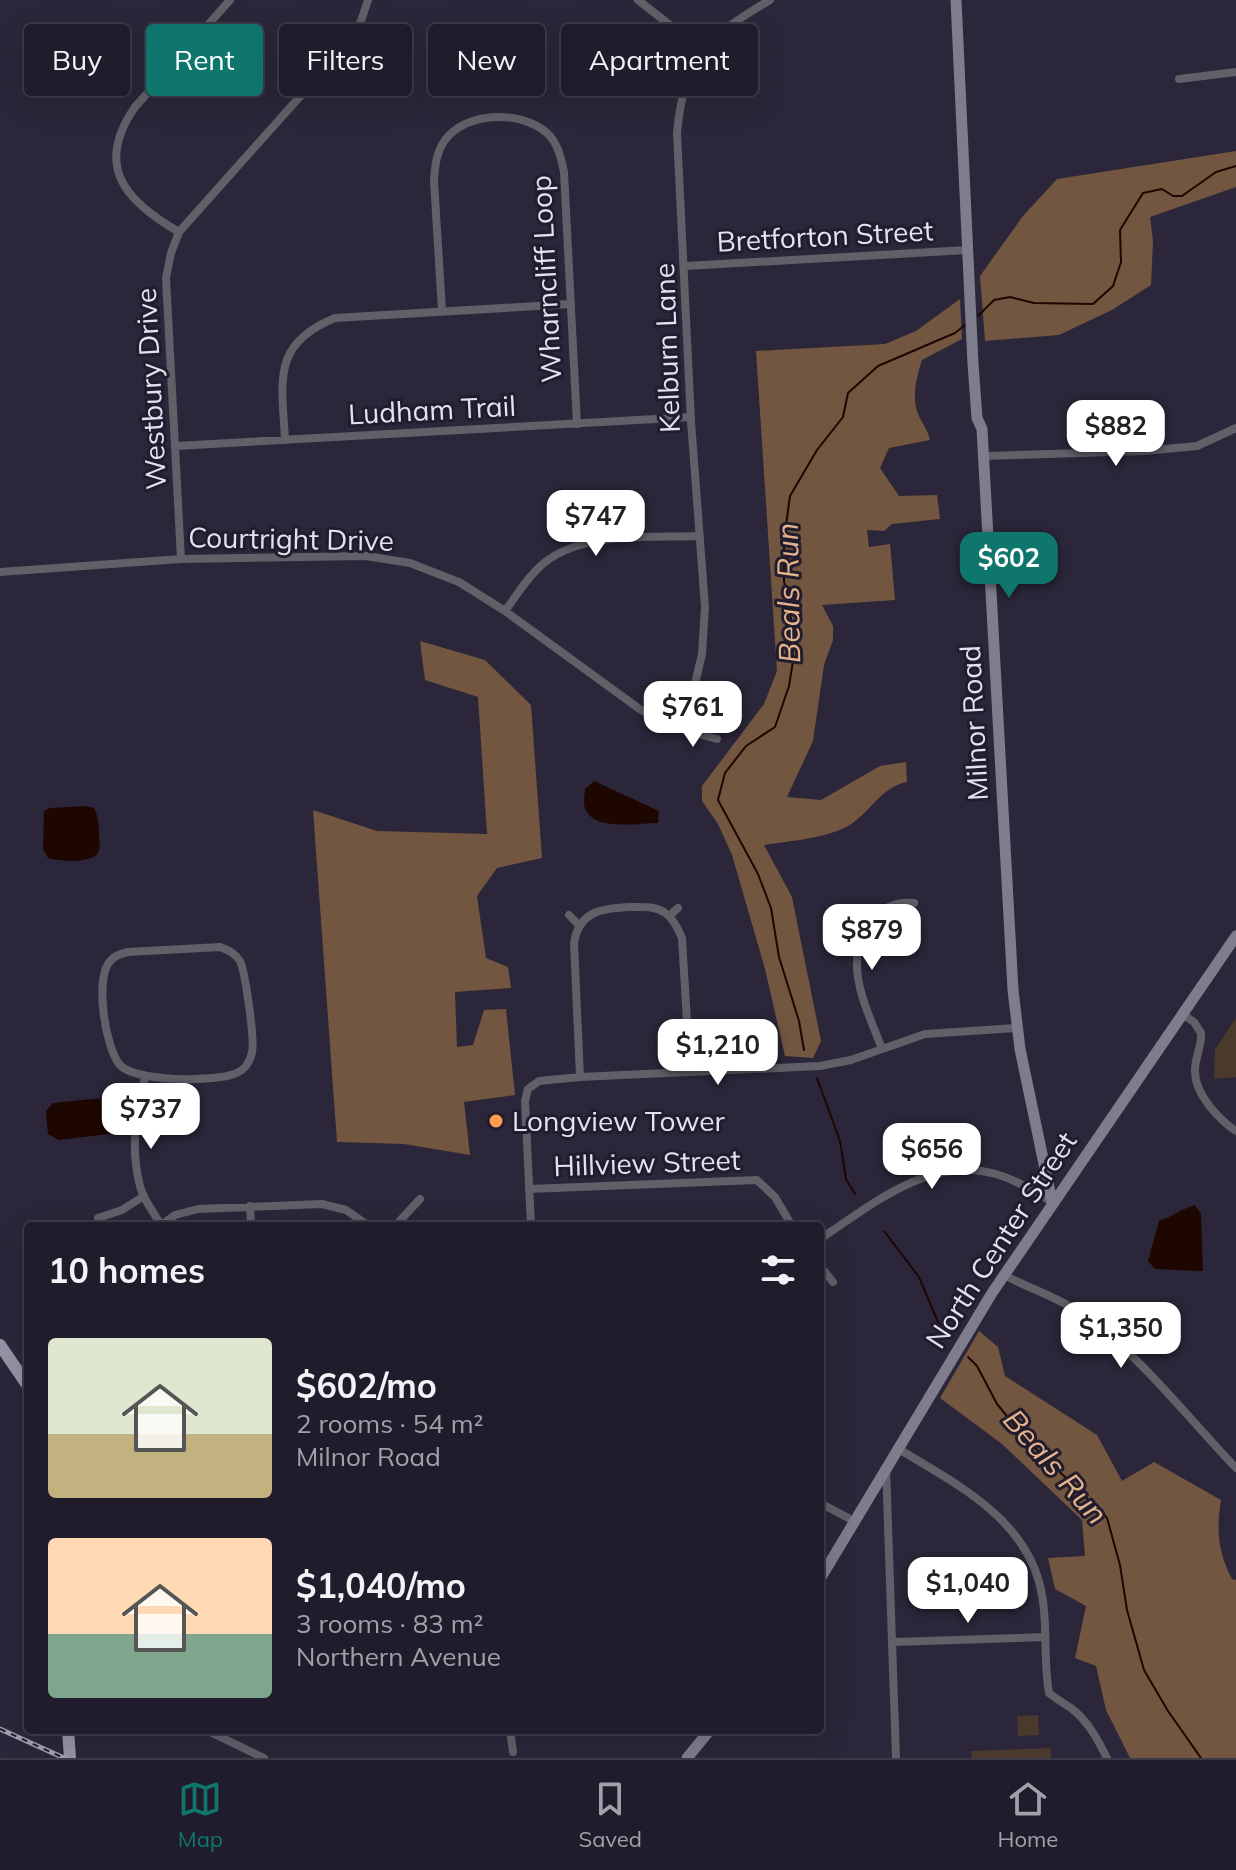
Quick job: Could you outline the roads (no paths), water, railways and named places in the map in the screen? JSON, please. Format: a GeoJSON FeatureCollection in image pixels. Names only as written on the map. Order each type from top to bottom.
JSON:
{"type":"FeatureCollection","features":[{"type":"Feature","properties":{"kind":"main road","name":"Milnor Road"},"geometry":{"type":"LineString","coordinates":[[956,0],[977,418],[982,429],[984,456],[1016,1028],[1052,1202]]}},
{"type":"Feature","properties":{"kind":"main road","name":"North Center Street"},"geometry":{"type":"LineString","coordinates":[[824,1572],[1004,1275],[1236,936]]}},
{"type":"Feature","properties":{"kind":"main road"},"geometry":{"type":"LineString","coordinates":[[0,1345],[24,1380]]}},
{"type":"Feature","properties":{"kind":"main road"},"geometry":{"type":"LineString","coordinates":[[68,1734],[70,1758]]}},
{"type":"Feature","properties":{"kind":"main road"},"geometry":{"type":"LineString","coordinates":[[687,1758],[707,1734]]}},
{"type":"Feature","properties":{"kind":"street"},"geometry":{"type":"LineString","coordinates":[[179,232],[140,207],[127,192],[119,178],[118,142],[122,125],[135,107],[230,0]]}},
{"type":"Feature","properties":{"kind":"street","name":"Westbury Drive"},"geometry":{"type":"LineString","coordinates":[[181,559],[166,278],[171,253],[179,232],[346,45],[361,21],[368,0]]}},
{"type":"Feature","properties":{"kind":"street"},"geometry":{"type":"LineString","coordinates":[[638,0],[669,24]]}},
{"type":"Feature","properties":{"kind":"street","name":"Kelburn Lane"},"geometry":{"type":"LineString","coordinates":[[732,24],[770,0]]}},
{"type":"Feature","properties":{"kind":"street"},"geometry":{"type":"LineString","coordinates":[[1179,79],[1236,72]]}},
{"type":"Feature","properties":{"kind":"street","name":"Kelburn Lane"},"geometry":{"type":"LineString","coordinates":[[678,728],[695,684],[702,654],[705,607],[691,417],[686,266],[677,133],[682,96]]}},
{"type":"Feature","properties":{"kind":"street","name":"Wharncliff Loop"},"geometry":{"type":"LineString","coordinates":[[442,310],[435,160],[445,141],[457,128],[478,119],[504,117],[525,120],[547,134],[560,152],[564,172],[577,424]]}},
{"type":"Feature","properties":{"kind":"street","name":"Bretforton Street"},"geometry":{"type":"LineString","coordinates":[[686,266],[968,250]]}},
{"type":"Feature","properties":{"kind":"street"},"geometry":{"type":"LineString","coordinates":[[285,440],[284,366],[295,342],[313,327],[335,318],[571,304]]}},
{"type":"Feature","properties":{"kind":"street","name":"Ludham Trail"},"geometry":{"type":"LineString","coordinates":[[176,446],[691,417]]}},
{"type":"Feature","properties":{"kind":"street"},"geometry":{"type":"LineString","coordinates":[[984,456],[1144,451],[1197,446],[1236,428]]}},
{"type":"Feature","properties":{"kind":"street"},"geometry":{"type":"LineString","coordinates":[[505,611],[531,575],[561,551],[601,541],[700,536]]}},
{"type":"Feature","properties":{"kind":"street","name":"Courtright Drive"},"geometry":{"type":"LineString","coordinates":[[0,572],[181,559],[366,556],[410,563],[459,582],[505,611],[641,710],[678,728],[717,739]]}},
{"type":"Feature","properties":{"kind":"street"},"geometry":{"type":"LineString","coordinates":[[882,1049],[859,987],[857,950],[867,927],[881,910],[902,902],[914,903]]}},
{"type":"Feature","properties":{"kind":"street"},"geometry":{"type":"LineString","coordinates":[[580,1077],[574,943],[579,925],[589,915],[606,908],[649,907],[669,916],[682,938],[690,1072]]}},
{"type":"Feature","properties":{"kind":"street"},"geometry":{"type":"LineString","coordinates":[[669,916],[678,908]]}},
{"type":"Feature","properties":{"kind":"street"},"geometry":{"type":"LineString","coordinates":[[569,915],[579,925]]}},
{"type":"Feature","properties":{"kind":"street"},"geometry":{"type":"LineString","coordinates":[[220,947],[229,950],[241,964],[254,1048],[245,1067],[231,1075],[145,1077],[122,1067],[108,1040],[103,993],[109,963],[115,956],[128,952],[220,947]]}},
{"type":"Feature","properties":{"kind":"street"},"geometry":{"type":"LineString","coordinates":[[1182,1014],[1194,1022],[1201,1033],[1196,1082],[1217,1115],[1236,1131]]}},
{"type":"Feature","properties":{"kind":"street"},"geometry":{"type":"LineString","coordinates":[[531,1222],[525,1101],[528,1089],[539,1081],[820,1066],[851,1060],[925,1034],[1016,1028]]}},
{"type":"Feature","properties":{"kind":"street"},"geometry":{"type":"LineString","coordinates":[[145,1077],[133,1130],[138,1176],[144,1196],[159,1222]]}},
{"type":"Feature","properties":{"kind":"street"},"geometry":{"type":"LineString","coordinates":[[824,1236],[900,1188],[922,1177],[946,1171],[970,1170],[995,1174],[1018,1182],[1052,1202]]}},
{"type":"Feature","properties":{"kind":"street","name":"Hillview Street"},"geometry":{"type":"LineString","coordinates":[[529,1189],[757,1180],[775,1197],[790,1222]]}},
{"type":"Feature","properties":{"kind":"street"},"geometry":{"type":"LineString","coordinates":[[98,1218],[122,1210],[144,1196]]}},
{"type":"Feature","properties":{"kind":"street"},"geometry":{"type":"LineString","coordinates":[[399,1222],[420,1199]]}},
{"type":"Feature","properties":{"kind":"street"},"geometry":{"type":"LineString","coordinates":[[166,1222],[175,1215],[198,1209],[322,1204],[346,1210],[363,1222]]}},
{"type":"Feature","properties":{"kind":"street"},"geometry":{"type":"LineString","coordinates":[[250,1206],[251,1222]]}},
{"type":"Feature","properties":{"kind":"street"},"geometry":{"type":"LineString","coordinates":[[824,1271],[833,1282]]}},
{"type":"Feature","properties":{"kind":"street"},"geometry":{"type":"LineString","coordinates":[[1004,1275],[1086,1317],[1130,1356],[1236,1468]]}},
{"type":"Feature","properties":{"kind":"street"},"geometry":{"type":"LineString","coordinates":[[897,1448],[972,1494],[1009,1526],[1035,1569],[1042,1593],[1049,1693],[1070,1707],[1087,1724],[1107,1758]]}},
{"type":"Feature","properties":{"kind":"street"},"geometry":{"type":"LineString","coordinates":[[886,1467],[896,1758]]}},
{"type":"Feature","properties":{"kind":"street"},"geometry":{"type":"LineString","coordinates":[[824,1505],[854,1521]]}},
{"type":"Feature","properties":{"kind":"street"},"geometry":{"type":"LineString","coordinates":[[893,1642],[1045,1637]]}},
{"type":"Feature","properties":{"kind":"street"},"geometry":{"type":"LineString","coordinates":[[221,1734],[264,1758]]}},
{"type":"Feature","properties":{"kind":"street"},"geometry":{"type":"LineString","coordinates":[[511,1734],[513,1752]]}},
{"type":"Feature","properties":{"kind":"waterway","name":"Beals Run"},"geometry":{"type":"LineString","coordinates":[[978,316],[994,300],[1010,297],[1034,303],[1093,304],[1113,286],[1121,262],[1120,230],[1143,193],[1162,189],[1173,196],[1182,196],[1216,172],[1236,166]]}},
{"type":"Feature","properties":{"kind":"waterway","name":"Beals Run"},"geometry":{"type":"LineString","coordinates":[[804,1050],[799,1021],[779,957],[771,908],[758,874],[718,800],[725,773],[746,746],[775,727],[789,686],[793,661],[792,625],[784,581],[784,540],[790,496],[817,450],[843,417],[848,393],[878,366],[955,333],[965,325]]}},
{"type":"Feature","properties":{"kind":"waterway","name":"Beals Run"},"geometry":{"type":"LineString","coordinates":[[817,1078],[840,1141],[846,1179],[855,1194]]}},
{"type":"Feature","properties":{"kind":"waterway","name":"Beals Run"},"geometry":{"type":"LineString","coordinates":[[884,1231],[919,1277],[946,1336]]}},
{"type":"Feature","properties":{"kind":"waterway","name":"Beals Run"},"geometry":{"type":"LineString","coordinates":[[968,1357],[977,1366],[997,1404],[1024,1437],[1107,1518],[1144,1670],[1201,1758]]}},
{"type":"Feature","properties":{"kind":"railway"},"geometry":{"type":"LineString","coordinates":[[0,1729],[64,1758]]}},
{"type":"Feature","properties":{"kind":"place","name":"Longview Tower"},"geometry":{"type":"Point","coordinates":[496,1121]}}]}
